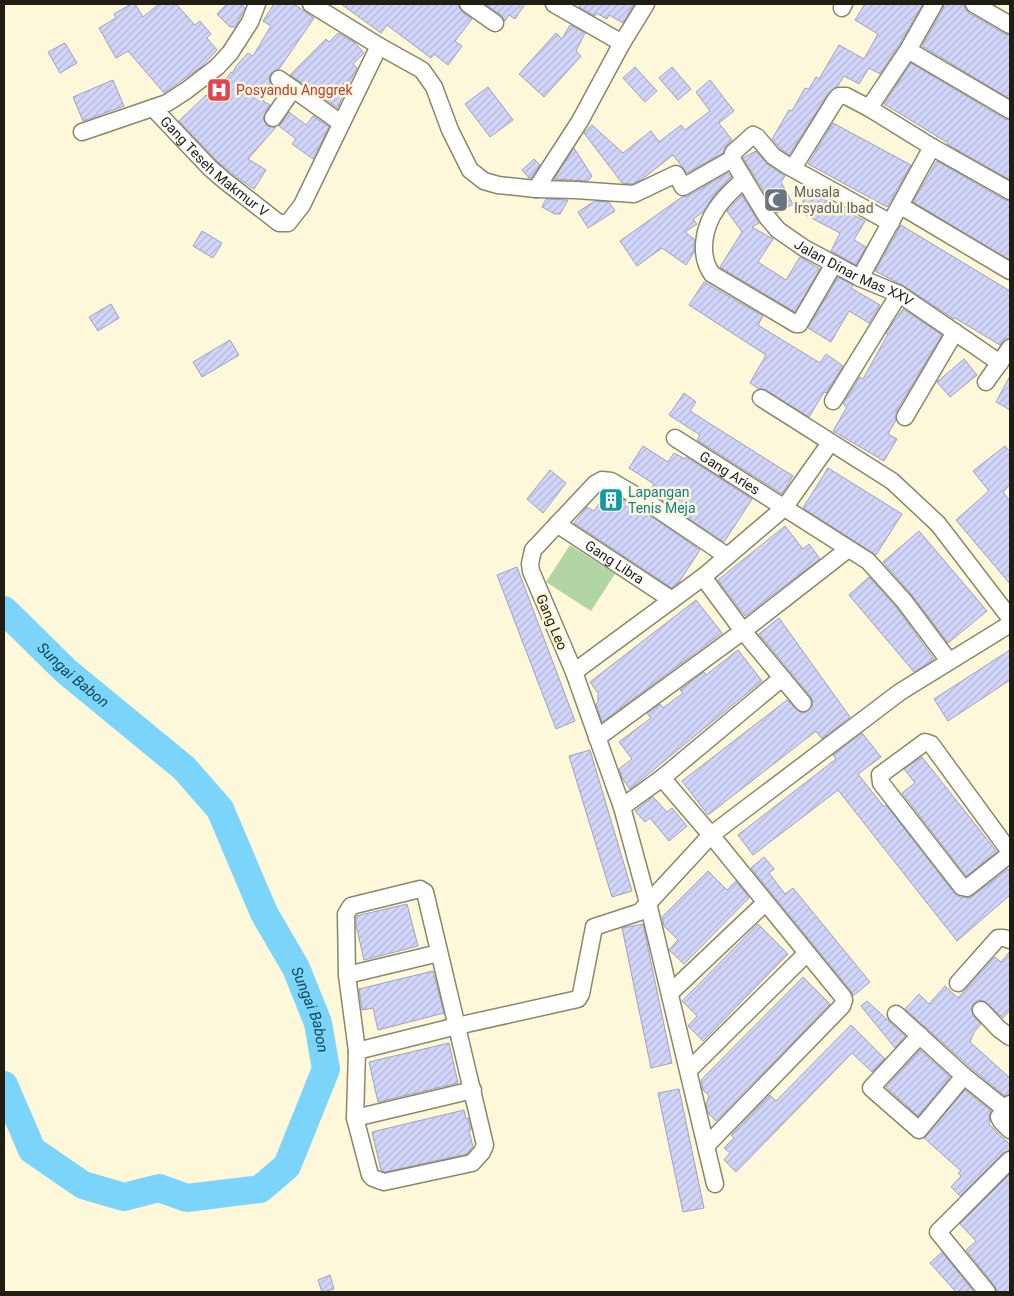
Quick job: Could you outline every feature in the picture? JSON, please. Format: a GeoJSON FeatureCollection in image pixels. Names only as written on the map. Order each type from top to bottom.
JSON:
{"type":"FeatureCollection","features":[{"type":"Feature","properties":{"kind":"street"},"geometry":{"type":"LineString","coordinates":[[82,132],[167,103],[217,67],[230,53],[250,22],[257,4]]}},
{"type":"Feature","properties":{"kind":"street"},"geometry":{"type":"LineString","coordinates":[[311,4],[378,46],[422,70],[428,77],[450,130],[470,170],[484,180],[498,185],[536,189],[634,194],[676,174],[683,187],[732,159],[733,152],[753,135],[757,137],[773,156],[891,223]]}},
{"type":"Feature","properties":{"kind":"street"},"geometry":{"type":"LineString","coordinates":[[468,4],[495,23]]}},
{"type":"Feature","properties":{"kind":"street"},"geometry":{"type":"LineString","coordinates":[[554,4],[622,43]]}},
{"type":"Feature","properties":{"kind":"street"},"geometry":{"type":"LineString","coordinates":[[536,189],[580,121],[622,43],[646,4]]}},
{"type":"Feature","properties":{"kind":"street"},"geometry":{"type":"LineString","coordinates":[[869,108],[908,50],[934,4]]}},
{"type":"Feature","properties":{"kind":"street"},"geometry":{"type":"LineString","coordinates":[[974,4],[1010,25]]}},
{"type":"Feature","properties":{"kind":"street"},"geometry":{"type":"LineString","coordinates":[[279,79],[341,123],[378,46]]}},
{"type":"Feature","properties":{"kind":"street"},"geometry":{"type":"LineString","coordinates":[[908,50],[1010,110]]}},
{"type":"Feature","properties":{"kind":"street"},"geometry":{"type":"LineString","coordinates":[[273,118],[293,89]]}},
{"type":"Feature","properties":{"kind":"street"},"geometry":{"type":"LineString","coordinates":[[793,168],[836,99],[839,96],[846,96],[1010,191]]}},
{"type":"Feature","properties":{"kind":"street","name":"Gang Teseh Makmur V"},"geometry":{"type":"LineString","coordinates":[[153,108],[220,177],[279,222],[288,223],[302,205],[341,123]]}},
{"type":"Feature","properties":{"kind":"street"},"geometry":{"type":"LineString","coordinates":[[860,278],[932,147]]}},
{"type":"Feature","properties":{"kind":"street","name":"Jalan Dinar Mas XXV"},"geometry":{"type":"LineString","coordinates":[[732,159],[767,218],[778,230],[804,248],[860,278],[899,294],[1000,364]]}},
{"type":"Feature","properties":{"kind":"street"},"geometry":{"type":"LineString","coordinates":[[744,179],[717,207],[706,229],[704,262],[712,274],[799,324],[834,264]]}},
{"type":"Feature","properties":{"kind":"street"},"geometry":{"type":"LineString","coordinates":[[901,206],[1010,271]]}},
{"type":"Feature","properties":{"kind":"street"},"geometry":{"type":"LineString","coordinates":[[833,402],[899,294]]}},
{"type":"Feature","properties":{"kind":"street"},"geometry":{"type":"LineString","coordinates":[[905,417],[955,332]]}},
{"type":"Feature","properties":{"kind":"street"},"geometry":{"type":"LineString","coordinates":[[986,382],[1010,348]]}},
{"type":"Feature","properties":{"kind":"street"},"geometry":{"type":"LineString","coordinates":[[761,398],[892,481],[938,524],[1010,618]]}},
{"type":"Feature","properties":{"kind":"street","name":"Gang Aries"},"geometry":{"type":"LineString","coordinates":[[676,438],[847,550],[868,561],[904,601],[949,661]]}},
{"type":"Feature","properties":{"kind":"street"},"geometry":{"type":"LineString","coordinates":[[574,672],[703,577],[784,508],[830,443]]}},
{"type":"Feature","properties":{"kind":"street"},"geometry":{"type":"LineString","coordinates":[[557,524],[595,484],[602,480],[611,481],[648,502],[727,556]]}},
{"type":"Feature","properties":{"kind":"street","name":"Gang Leo"},"geometry":{"type":"LineString","coordinates":[[557,524],[533,550],[530,564],[531,571],[574,672],[622,807],[648,903],[715,1184]]}},
{"type":"Feature","properties":{"kind":"street","name":"Gang Libra"},"geometry":{"type":"LineString","coordinates":[[557,524],[672,600]]}},
{"type":"Feature","properties":{"kind":"street"},"geometry":{"type":"LineString","coordinates":[[597,738],[743,631],[847,550]]}},
{"type":"Feature","properties":{"kind":"street"},"geometry":{"type":"LineString","coordinates":[[703,577],[743,631],[803,703]]}},
{"type":"Feature","properties":{"kind":"street"},"geometry":{"type":"LineString","coordinates":[[357,1051],[578,999],[582,988],[593,928],[598,924],[640,912],[711,835],[900,692],[1010,624]]}},
{"type":"Feature","properties":{"kind":"street"},"geometry":{"type":"LineString","coordinates":[[622,807],[662,778],[782,678]]}},
{"type":"Feature","properties":{"kind":"street"},"geometry":{"type":"LineString","coordinates":[[925,742],[931,744],[1010,853],[967,888],[961,886],[881,783],[880,775],[925,742]]}},
{"type":"Feature","properties":{"kind":"street"},"geometry":{"type":"LineString","coordinates":[[662,778],[843,996],[843,1005],[707,1145]]}},
{"type":"Feature","properties":{"kind":"street"},"geometry":{"type":"LineString","coordinates":[[420,889],[425,892],[457,1026],[485,1144],[482,1152],[472,1163],[384,1182],[370,1175],[355,1118],[357,1051],[347,975],[346,914],[351,906],[420,889]]}},
{"type":"Feature","properties":{"kind":"street"},"geometry":{"type":"LineString","coordinates":[[670,993],[765,902]]}},
{"type":"Feature","properties":{"kind":"street"},"geometry":{"type":"LineString","coordinates":[[958,983],[998,938],[1010,940]]}},
{"type":"Feature","properties":{"kind":"street"},"geometry":{"type":"LineString","coordinates":[[347,975],[439,953]]}},
{"type":"Feature","properties":{"kind":"street"},"geometry":{"type":"LineString","coordinates":[[689,1070],[807,953]]}},
{"type":"Feature","properties":{"kind":"street"},"geometry":{"type":"LineString","coordinates":[[981,1010],[1010,1038]]}},
{"type":"Feature","properties":{"kind":"street"},"geometry":{"type":"LineString","coordinates":[[896,1014],[964,1076],[1008,1107],[999,1118],[1010,1130]]}},
{"type":"Feature","properties":{"kind":"street"},"geometry":{"type":"LineString","coordinates":[[920,1035],[871,1088],[919,1130],[964,1076]]}},
{"type":"Feature","properties":{"kind":"street"},"geometry":{"type":"LineString","coordinates":[[355,1118],[473,1090]]}},
{"type":"Feature","properties":{"kind":"street"},"geometry":{"type":"LineString","coordinates":[[987,1292],[938,1232],[1010,1160]]}},
{"type":"Feature","properties":{"kind":"green space"},"geometry":{"type":"Polygon","coordinates":[[[570,545],[615,574],[591,611],[546,582],[570,545]]]}},
{"type":"Feature","properties":{"kind":"building"},"geometry":{"type":"Polygon","coordinates":[[[131,4],[135,4],[143,17],[159,4],[176,4],[195,25],[200,21],[211,34],[207,38],[217,50],[201,67],[164,93],[128,51],[116,58],[99,28],[116,18],[114,14],[131,4]]]}},
{"type":"Feature","properties":{"kind":"building"},"geometry":{"type":"Polygon","coordinates":[[[227,4],[240,4],[245,8],[235,27],[230,27],[217,14],[227,4]]]}},
{"type":"Feature","properties":{"kind":"building"},"geometry":{"type":"Polygon","coordinates":[[[274,4],[294,4],[314,18],[279,69],[271,73],[269,78],[270,83],[266,88],[269,91],[263,101],[270,105],[263,118],[267,126],[276,127],[248,159],[266,170],[254,189],[217,161],[179,121],[206,95],[209,99],[220,83],[222,85],[248,53],[253,56],[271,26],[263,21],[274,4]]]}},
{"type":"Feature","properties":{"kind":"building"},"geometry":{"type":"Polygon","coordinates":[[[341,4],[458,4],[462,12],[472,19],[455,41],[462,46],[448,65],[434,54],[431,58],[387,25],[381,33],[341,4]]]}},
{"type":"Feature","properties":{"kind":"building"},"geometry":{"type":"Polygon","coordinates":[[[485,4],[525,4],[515,19],[509,15],[505,21],[501,15],[485,4]]]}},
{"type":"Feature","properties":{"kind":"building"},"geometry":{"type":"Polygon","coordinates":[[[580,4],[634,4],[623,23],[609,15],[607,19],[596,13],[595,16],[579,7],[580,4]]]}},
{"type":"Feature","properties":{"kind":"building"},"geometry":{"type":"Polygon","coordinates":[[[865,4],[923,4],[880,74],[869,68],[859,84],[844,76],[837,87],[828,94],[789,155],[772,139],[789,110],[792,111],[805,88],[809,89],[816,77],[819,79],[839,45],[864,59],[878,34],[855,20],[865,4]]]}},
{"type":"Feature","properties":{"kind":"building"},"geometry":{"type":"Polygon","coordinates":[[[944,4],[964,4],[965,9],[969,13],[1010,35],[1010,99],[922,46],[944,4]]]}},
{"type":"Feature","properties":{"kind":"building"},"geometry":{"type":"Polygon","coordinates":[[[570,25],[585,33],[576,51],[581,56],[544,97],[519,74],[556,33],[562,39],[570,25]]]}},
{"type":"Feature","properties":{"kind":"building"},"geometry":{"type":"Polygon","coordinates":[[[338,33],[354,42],[364,53],[353,64],[357,68],[338,108],[290,75],[326,39],[329,42],[338,33]]]}},
{"type":"Feature","properties":{"kind":"building"},"geometry":{"type":"Polygon","coordinates":[[[65,43],[77,63],[60,73],[48,52],[65,43]]]}},
{"type":"Feature","properties":{"kind":"building"},"geometry":{"type":"Polygon","coordinates":[[[911,63],[1005,119],[1010,120],[1010,180],[947,144],[884,104],[911,63]]]}},
{"type":"Feature","properties":{"kind":"building"},"geometry":{"type":"Polygon","coordinates":[[[635,67],[657,91],[645,102],[623,78],[635,67]]]}},
{"type":"Feature","properties":{"kind":"building"},"geometry":{"type":"Polygon","coordinates":[[[672,67],[691,89],[678,100],[659,78],[672,67]]]}},
{"type":"Feature","properties":{"kind":"building"},"geometry":{"type":"Polygon","coordinates":[[[113,80],[124,106],[83,121],[73,97],[113,80]]]}},
{"type":"Feature","properties":{"kind":"building"},"geometry":{"type":"Polygon","coordinates":[[[710,80],[734,111],[719,123],[732,140],[726,146],[723,153],[687,173],[673,155],[641,180],[632,184],[622,183],[584,133],[592,125],[623,153],[651,131],[659,142],[681,125],[685,130],[710,111],[696,92],[710,80]]]}},
{"type":"Feature","properties":{"kind":"building"},"geometry":{"type":"Polygon","coordinates":[[[488,87],[513,120],[490,137],[465,104],[488,87]]]}},
{"type":"Feature","properties":{"kind":"building"},"geometry":{"type":"Polygon","coordinates":[[[289,112],[306,125],[313,116],[329,127],[313,159],[292,144],[296,139],[279,126],[289,112]]]}},
{"type":"Feature","properties":{"kind":"building"},"geometry":{"type":"Polygon","coordinates":[[[833,123],[911,165],[887,207],[808,164],[833,123]]]}},
{"type":"Feature","properties":{"kind":"building"},"geometry":{"type":"Polygon","coordinates":[[[574,148],[592,176],[588,181],[554,179],[574,148]]]}},
{"type":"Feature","properties":{"kind":"building"},"geometry":{"type":"Polygon","coordinates":[[[756,151],[767,164],[785,176],[781,182],[793,204],[777,213],[743,158],[756,151]]]}},
{"type":"Feature","properties":{"kind":"building"},"geometry":{"type":"Polygon","coordinates":[[[534,159],[540,165],[531,178],[529,178],[522,170],[534,159]]]}},
{"type":"Feature","properties":{"kind":"building"},"geometry":{"type":"Polygon","coordinates":[[[937,161],[1005,200],[1010,201],[1010,260],[913,202],[937,161]]]}},
{"type":"Feature","properties":{"kind":"building"},"geometry":{"type":"Polygon","coordinates":[[[728,173],[731,177],[715,194],[703,212],[693,219],[697,224],[685,232],[694,239],[694,252],[686,265],[662,248],[637,266],[620,241],[682,197],[688,196],[728,173]]]}},
{"type":"Feature","properties":{"kind":"building"},"geometry":{"type":"Polygon","coordinates":[[[808,191],[865,221],[854,240],[866,247],[856,265],[831,251],[840,233],[798,211],[808,191]]]}},
{"type":"Feature","properties":{"kind":"building"},"geometry":{"type":"Polygon","coordinates":[[[742,195],[759,223],[752,227],[773,239],[758,262],[786,280],[800,257],[820,269],[795,312],[720,267],[742,232],[727,211],[742,195]]]}},
{"type":"Feature","properties":{"kind":"building"},"geometry":{"type":"Polygon","coordinates":[[[546,199],[568,200],[560,214],[555,214],[542,207],[546,199]]]}},
{"type":"Feature","properties":{"kind":"building"},"geometry":{"type":"Polygon","coordinates":[[[595,201],[609,202],[615,211],[588,228],[578,212],[595,201]]]}},
{"type":"Feature","properties":{"kind":"building"},"geometry":{"type":"Polygon","coordinates":[[[901,225],[1010,291],[1010,338],[1005,339],[1000,345],[954,319],[904,286],[875,271],[901,225]]]}},
{"type":"Feature","properties":{"kind":"building"},"geometry":{"type":"Polygon","coordinates":[[[202,231],[222,243],[213,258],[193,246],[202,231]]]}},
{"type":"Feature","properties":{"kind":"building"},"geometry":{"type":"Polygon","coordinates":[[[838,277],[853,285],[851,288],[880,305],[869,323],[849,311],[831,342],[808,328],[838,277]]]}},
{"type":"Feature","properties":{"kind":"building"},"geometry":{"type":"Polygon","coordinates":[[[704,282],[763,316],[758,325],[820,363],[826,354],[843,366],[809,417],[766,390],[759,389],[750,383],[766,355],[689,305],[704,282]]]}},
{"type":"Feature","properties":{"kind":"building"},"geometry":{"type":"Polygon","coordinates":[[[111,304],[119,318],[98,331],[89,317],[111,304]]]}},
{"type":"Feature","properties":{"kind":"building"},"geometry":{"type":"Polygon","coordinates":[[[903,309],[942,335],[896,412],[896,420],[888,434],[897,439],[884,461],[833,431],[847,407],[843,404],[860,377],[863,379],[888,334],[886,333],[903,309]]]}},
{"type":"Feature","properties":{"kind":"building"},"geometry":{"type":"Polygon","coordinates":[[[230,340],[239,355],[202,377],[193,362],[230,340]]]}},
{"type":"Feature","properties":{"kind":"building"},"geometry":{"type":"Polygon","coordinates":[[[964,359],[977,375],[950,397],[937,382],[964,359]]]}},
{"type":"Feature","properties":{"kind":"building"},"geometry":{"type":"Polygon","coordinates":[[[1010,376],[1010,410],[996,402],[1010,376]]]}},
{"type":"Feature","properties":{"kind":"building"},"geometry":{"type":"Polygon","coordinates":[[[684,393],[696,402],[690,411],[793,476],[782,494],[697,440],[700,435],[669,415],[684,393]]]}},
{"type":"Feature","properties":{"kind":"building"},"geometry":{"type":"Polygon","coordinates":[[[643,446],[668,462],[674,453],[685,459],[686,457],[752,499],[724,542],[649,492],[654,484],[629,468],[643,446]]]}},
{"type":"Feature","properties":{"kind":"building"},"geometry":{"type":"Polygon","coordinates":[[[1005,446],[1010,452],[1010,485],[1003,492],[1010,501],[1010,584],[956,520],[989,491],[973,471],[1005,446]]]}},
{"type":"Feature","properties":{"kind":"building"},"geometry":{"type":"Polygon","coordinates":[[[828,468],[902,514],[876,555],[803,508],[828,468]]]}},
{"type":"Feature","properties":{"kind":"building"},"geometry":{"type":"Polygon","coordinates":[[[550,470],[566,483],[543,513],[527,499],[550,470]]]}},
{"type":"Feature","properties":{"kind":"building"},"geometry":{"type":"Polygon","coordinates":[[[608,491],[642,510],[700,550],[679,582],[672,588],[574,523],[587,507],[594,511],[608,491]]]}},
{"type":"Feature","properties":{"kind":"building"},"geometry":{"type":"Polygon","coordinates":[[[785,526],[803,549],[809,544],[820,559],[745,616],[718,580],[785,526]]]}},
{"type":"Feature","properties":{"kind":"building"},"geometry":{"type":"Polygon","coordinates":[[[919,531],[987,611],[948,643],[912,595],[883,562],[919,531]]]}},
{"type":"Feature","properties":{"kind":"building"},"geometry":{"type":"Polygon","coordinates":[[[517,567],[575,721],[556,729],[497,575],[517,567]]]}},
{"type":"Feature","properties":{"kind":"building"},"geometry":{"type":"Polygon","coordinates":[[[869,577],[896,607],[934,659],[914,672],[849,595],[869,577]]]}},
{"type":"Feature","properties":{"kind":"building"},"geometry":{"type":"Polygon","coordinates":[[[696,600],[722,633],[602,722],[596,704],[598,703],[598,693],[590,682],[696,600]]]}},
{"type":"Feature","properties":{"kind":"building"},"geometry":{"type":"Polygon","coordinates":[[[779,618],[850,717],[822,739],[816,731],[708,815],[682,781],[787,700],[800,712],[805,713],[812,707],[811,697],[759,634],[779,618]]]}},
{"type":"Feature","properties":{"kind":"building"},"geometry":{"type":"Polygon","coordinates":[[[738,650],[762,681],[630,789],[622,778],[619,769],[632,759],[619,742],[651,718],[647,713],[660,704],[663,708],[683,693],[680,690],[704,672],[706,675],[738,650]]]}},
{"type":"Feature","properties":{"kind":"building"},"geometry":{"type":"Polygon","coordinates":[[[1010,650],[1010,680],[948,721],[934,699],[1010,650]]]}},
{"type":"Feature","properties":{"kind":"building"},"geometry":{"type":"Polygon","coordinates":[[[862,733],[881,757],[858,774],[884,807],[886,805],[954,893],[960,897],[970,898],[1008,869],[1010,872],[1010,895],[957,941],[838,790],[753,855],[738,835],[836,759],[833,755],[862,733]]]}},
{"type":"Feature","properties":{"kind":"building"},"geometry":{"type":"Polygon","coordinates":[[[590,750],[632,891],[612,897],[569,756],[590,750]]]}},
{"type":"Feature","properties":{"kind":"building"},"geometry":{"type":"Polygon","coordinates":[[[922,757],[997,852],[966,876],[902,793],[915,783],[904,769],[922,757]]]}},
{"type":"Feature","properties":{"kind":"building"},"geometry":{"type":"Polygon","coordinates":[[[653,797],[667,812],[672,808],[687,826],[669,841],[650,818],[645,822],[635,811],[653,797]]]}},
{"type":"Feature","properties":{"kind":"building"},"geometry":{"type":"Polygon","coordinates":[[[764,857],[774,869],[769,873],[785,894],[793,888],[870,982],[853,996],[851,991],[751,868],[764,857]]]}},
{"type":"Feature","properties":{"kind":"building"},"geometry":{"type":"Polygon","coordinates":[[[708,871],[727,890],[736,881],[749,898],[684,964],[669,950],[678,940],[664,926],[662,917],[708,871]]]}},
{"type":"Feature","properties":{"kind":"building"},"geometry":{"type":"Polygon","coordinates":[[[407,904],[418,946],[364,960],[356,925],[356,916],[407,904]]]}},
{"type":"Feature","properties":{"kind":"building"},"geometry":{"type":"Polygon","coordinates":[[[643,924],[672,1063],[651,1068],[622,928],[643,924]]]}},
{"type":"Feature","properties":{"kind":"building"},"geometry":{"type":"Polygon","coordinates":[[[758,924],[788,954],[703,1041],[688,1026],[697,1016],[682,1001],[758,924]]]}},
{"type":"Feature","properties":{"kind":"building"},"geometry":{"type":"Polygon","coordinates":[[[1010,951],[1010,1010],[1003,1018],[984,1001],[978,1000],[971,1008],[973,1016],[981,1024],[974,1032],[970,1042],[1010,1078],[1010,1094],[1005,1096],[905,1009],[919,994],[929,1004],[945,986],[958,998],[995,957],[1001,962],[1010,951]]]}},
{"type":"Feature","properties":{"kind":"building"},"geometry":{"type":"Polygon","coordinates":[[[433,971],[444,1013],[378,1030],[373,1008],[362,1010],[359,989],[433,971]]]}},
{"type":"Feature","properties":{"kind":"building"},"geometry":{"type":"Polygon","coordinates":[[[803,977],[830,1004],[716,1121],[708,1113],[706,1105],[709,1096],[703,1090],[701,1080],[803,977]]]}},
{"type":"Feature","properties":{"kind":"building"},"geometry":{"type":"Polygon","coordinates":[[[867,1001],[905,1036],[895,1048],[861,1006],[867,1001]]]}},
{"type":"Feature","properties":{"kind":"building"},"geometry":{"type":"Polygon","coordinates":[[[851,1025],[885,1059],[872,1072],[852,1053],[736,1172],[724,1160],[730,1153],[724,1148],[734,1138],[731,1135],[770,1095],[776,1101],[851,1025]]]}},
{"type":"Feature","properties":{"kind":"building"},"geometry":{"type":"Polygon","coordinates":[[[449,1043],[458,1083],[378,1102],[369,1062],[449,1043]]]}},
{"type":"Feature","properties":{"kind":"building"},"geometry":{"type":"Polygon","coordinates":[[[920,1050],[950,1077],[918,1116],[886,1087],[920,1050]]]}},
{"type":"Feature","properties":{"kind":"building"},"geometry":{"type":"Polygon","coordinates":[[[679,1089],[704,1208],[683,1212],[658,1093],[679,1089]]]}},
{"type":"Feature","properties":{"kind":"building"},"geometry":{"type":"Polygon","coordinates":[[[965,1090],[991,1111],[989,1124],[1010,1145],[1010,1150],[1003,1153],[960,1196],[951,1187],[961,1176],[958,1173],[961,1171],[924,1138],[965,1090]]]}},
{"type":"Feature","properties":{"kind":"building"},"geometry":{"type":"Polygon","coordinates":[[[464,1110],[471,1130],[469,1131],[473,1147],[467,1154],[385,1172],[381,1170],[372,1132],[464,1110]]]}},
{"type":"Feature","properties":{"kind":"building"},"geometry":{"type":"Polygon","coordinates":[[[1010,1174],[1010,1292],[997,1292],[995,1286],[966,1250],[976,1241],[960,1224],[1010,1174]]]}},
{"type":"Feature","properties":{"kind":"building"},"geometry":{"type":"Polygon","coordinates":[[[942,1252],[974,1292],[956,1292],[930,1263],[942,1252]]]}},
{"type":"Feature","properties":{"kind":"building"},"geometry":{"type":"Polygon","coordinates":[[[330,1275],[334,1289],[322,1292],[318,1280],[330,1275]]]}},
{"type":"Feature","properties":{"kind":"waterway","name":"Sungai Babon"},"geometry":{"type":"LineString","coordinates":[[4,610],[66,671],[184,768],[220,809],[264,913],[296,968],[318,1023],[326,1069],[287,1166],[260,1189],[187,1198],[159,1188],[124,1197],[83,1185],[32,1150],[4,1085]]}},
{"type":"Feature","properties":{"kind":"place","name":"Posyandu Anggrek"},"geometry":{"type":"Point","coordinates":[219,90]}},
{"type":"Feature","properties":{"kind":"place","name":"Musala Irsyadul Ibad"},"geometry":{"type":"Point","coordinates":[776,200]}},
{"type":"Feature","properties":{"kind":"place","name":"Lapangan Tenis Meja"},"geometry":{"type":"Point","coordinates":[611,500]}}]}
